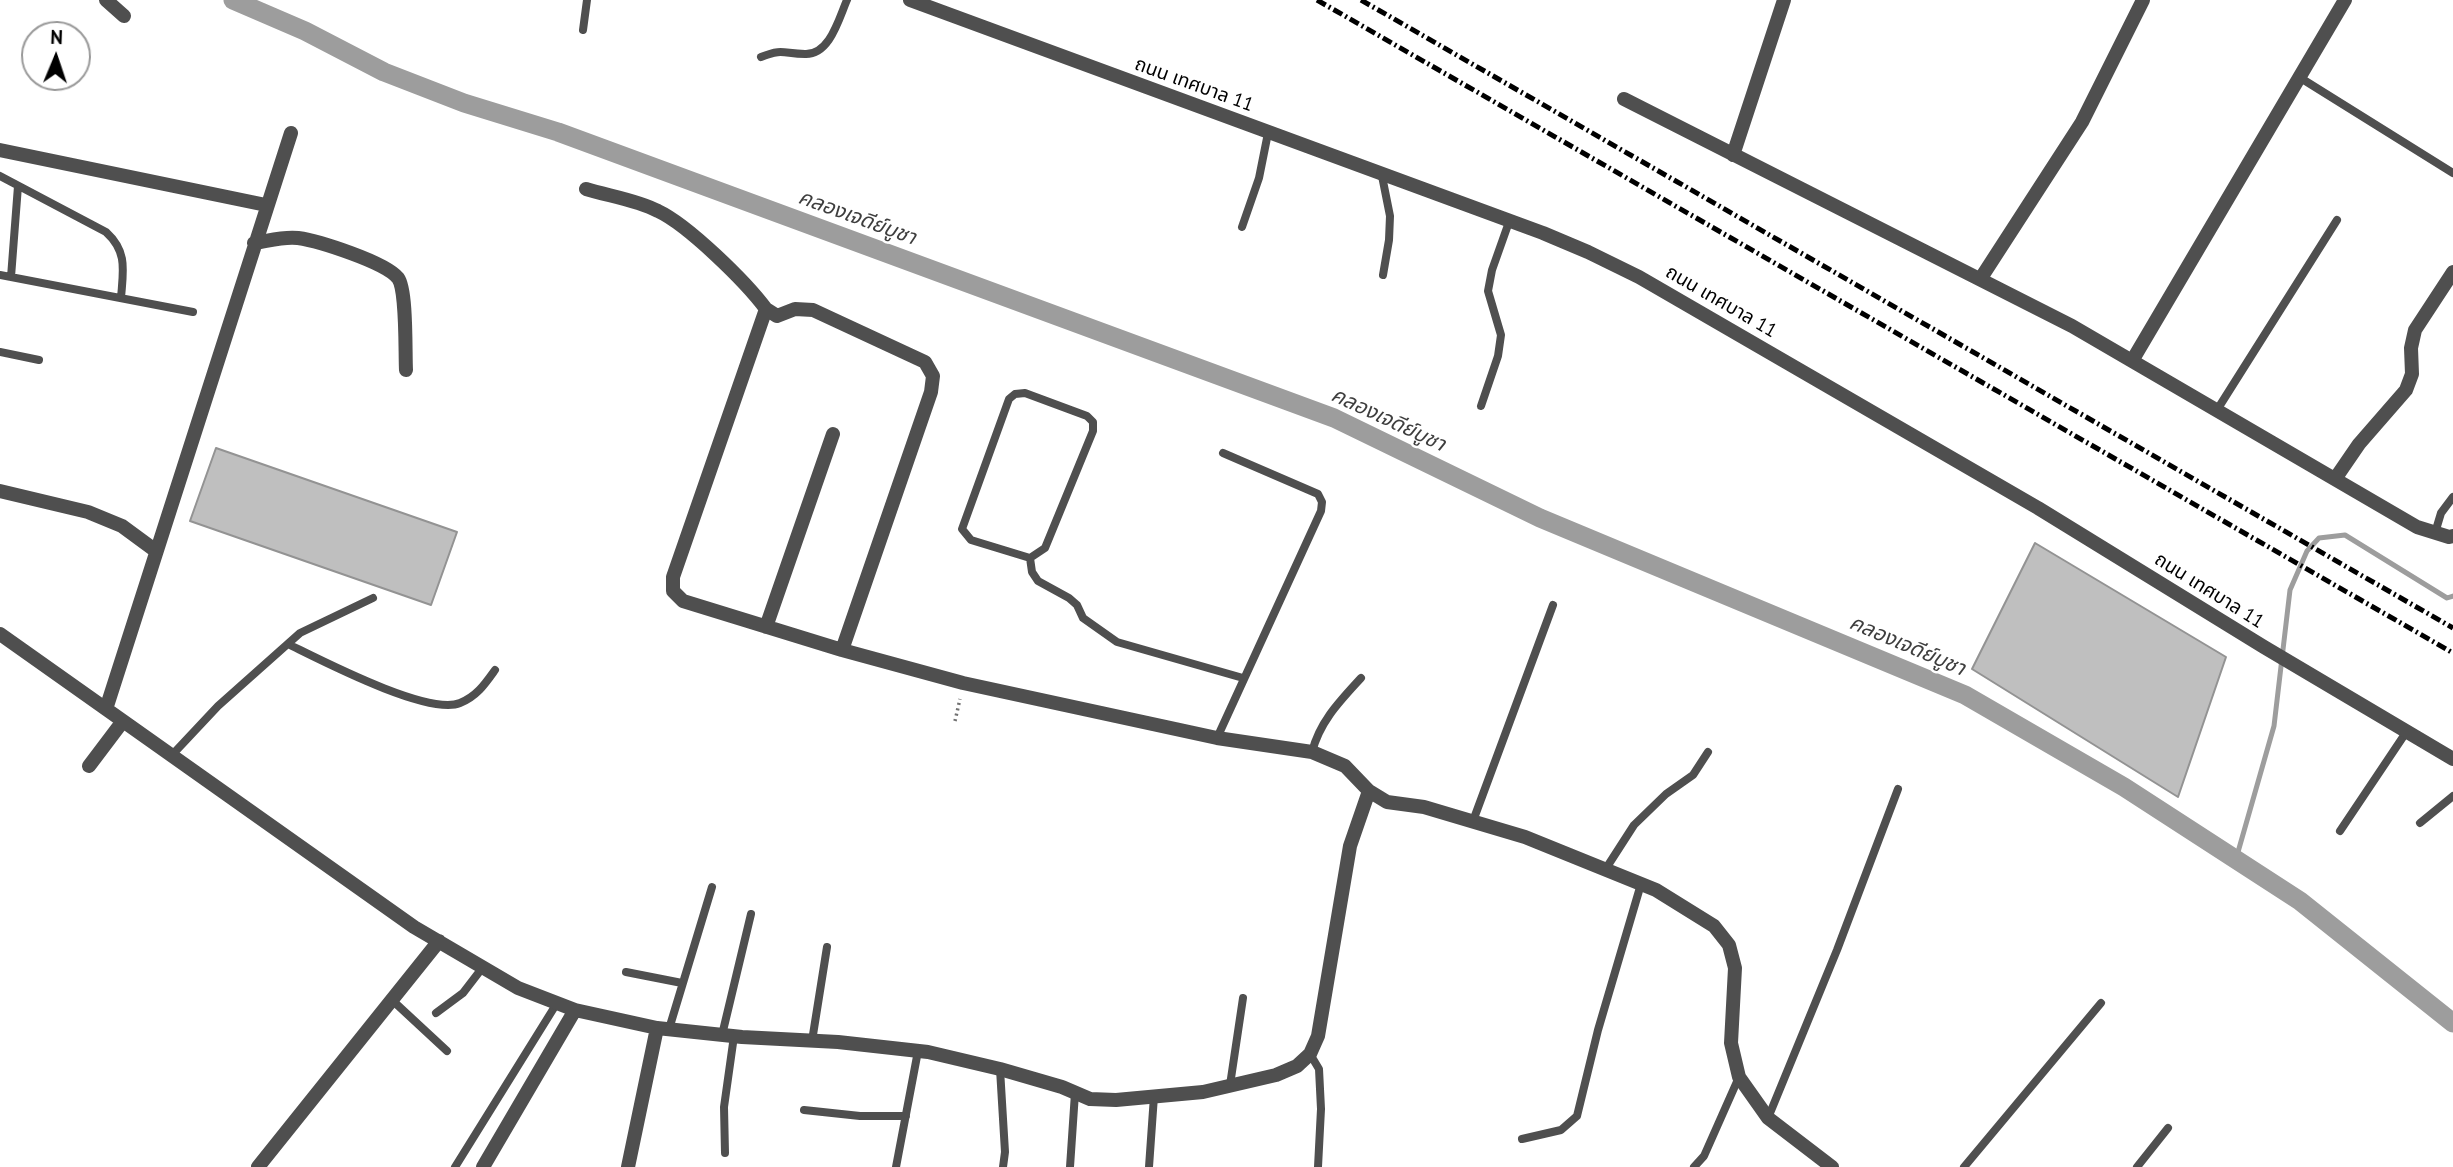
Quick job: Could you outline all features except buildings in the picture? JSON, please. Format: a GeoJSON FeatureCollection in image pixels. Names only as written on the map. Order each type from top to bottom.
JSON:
{"type":"FeatureCollection","features":[{"type":"Feature","properties":{"kind":"street"},"geometry":{"type":"LineString","coordinates":[[106,0],[124,16]]}},
{"type":"Feature","properties":{"kind":"street","name":"ถนน เทศบาล 11"},"geometry":{"type":"LineString","coordinates":[[911,0],[1510,222],[1588,252],[1639,277],[2038,508],[2263,647],[2308,671],[2453,759]]}},
{"type":"Feature","properties":{"kind":"street"},"geometry":{"type":"LineString","coordinates":[[1733,155],[1784,0]]}},
{"type":"Feature","properties":{"kind":"street"},"geometry":{"type":"LineString","coordinates":[[1981,278],[2082,122],[2143,0]]}},
{"type":"Feature","properties":{"kind":"street"},"geometry":{"type":"LineString","coordinates":[[2132,361],[2345,0]]}},
{"type":"Feature","properties":{"kind":"street"},"geometry":{"type":"LineString","coordinates":[[1624,99],[1981,278],[2132,361],[2417,527],[2453,537]]}},
{"type":"Feature","properties":{"kind":"street"},"geometry":{"type":"LineString","coordinates":[[106,709],[291,133]]}},
{"type":"Feature","properties":{"kind":"street"},"geometry":{"type":"LineString","coordinates":[[0,150],[267,205]]}},
{"type":"Feature","properties":{"kind":"street"},"geometry":{"type":"LineString","coordinates":[[586,189],[657,210],[675,221],[753,292],[766,309],[777,316],[794,309],[813,310],[925,362],[933,376],[931,392],[842,650]]}},
{"type":"Feature","properties":{"kind":"street"},"geometry":{"type":"LineString","coordinates":[[254,243],[295,237],[313,241],[384,267],[399,279],[403,296],[406,370]]}},
{"type":"Feature","properties":{"kind":"street"},"geometry":{"type":"LineString","coordinates":[[2335,479],[2359,444],[2406,390],[2412,374],[2411,348],[2415,330],[2453,272]]}},
{"type":"Feature","properties":{"kind":"street"},"geometry":{"type":"LineString","coordinates":[[766,309],[673,578],[673,591],[683,601],[842,650],[962,683],[1217,738],[1312,752],[1345,766],[1369,791],[1387,802],[1424,807],[1525,837],[1656,890],[1714,926],[1729,945],[1735,968],[1731,1043],[1739,1077],[1768,1118],[1832,1167]]}},
{"type":"Feature","properties":{"kind":"street"},"geometry":{"type":"LineString","coordinates":[[766,627],[833,434]]}},
{"type":"Feature","properties":{"kind":"street"},"geometry":{"type":"LineString","coordinates":[[0,491],[88,512],[122,526],[156,551]]}},
{"type":"Feature","properties":{"kind":"street"},"geometry":{"type":"LineString","coordinates":[[0,634],[414,927],[518,988],[575,1010],[663,1028],[728,1036],[918,1051],[1000,1069],[1090,1099],[1116,1100],[1203,1092],[1276,1075],[1297,1066],[1310,1054],[1318,1036],[1350,846],[1369,791]]}},
{"type":"Feature","properties":{"kind":"street"},"geometry":{"type":"LineString","coordinates":[[89,766],[123,721]]}},
{"type":"Feature","properties":{"kind":"street"},"geometry":{"type":"LineString","coordinates":[[258,1167],[439,941]]}},
{"type":"Feature","properties":{"kind":"street"},"geometry":{"type":"LineString","coordinates":[[483,1167],[575,1010]]}},
{"type":"Feature","properties":{"kind":"street"},"geometry":{"type":"LineString","coordinates":[[628,1167],[663,1028]]}},
{"type":"Feature","properties":{"kind":"lane"},"geometry":{"type":"LineString","coordinates":[[583,30],[587,0]]}},
{"type":"Feature","properties":{"kind":"lane"},"geometry":{"type":"LineString","coordinates":[[761,57],[775,51],[806,55],[816,52],[830,40],[847,0]]}},
{"type":"Feature","properties":{"kind":"lane"},"geometry":{"type":"LineString","coordinates":[[2299,77],[2453,173]]}},
{"type":"Feature","properties":{"kind":"lane"},"geometry":{"type":"LineString","coordinates":[[1242,227],[1259,178],[1268,133]]}},
{"type":"Feature","properties":{"kind":"lane"},"geometry":{"type":"LineString","coordinates":[[0,176],[106,232],[118,243],[123,261],[121,298]]}},
{"type":"Feature","properties":{"kind":"lane"},"geometry":{"type":"LineString","coordinates":[[1382,176],[1390,216],[1390,240],[1383,275]]}},
{"type":"Feature","properties":{"kind":"lane"},"geometry":{"type":"LineString","coordinates":[[11,277],[18,186]]}},
{"type":"Feature","properties":{"kind":"lane"},"geometry":{"type":"LineString","coordinates":[[2217,410],[2337,219]]}},
{"type":"Feature","properties":{"kind":"lane"},"geometry":{"type":"LineString","coordinates":[[1481,406],[1498,356],[1501,335],[1488,291],[1492,270],[1510,222]]}},
{"type":"Feature","properties":{"kind":"lane"},"geometry":{"type":"LineString","coordinates":[[0,275],[193,312]]}},
{"type":"Feature","properties":{"kind":"lane"},"geometry":{"type":"LineString","coordinates":[[0,352],[40,360]]}},
{"type":"Feature","properties":{"kind":"lane"},"geometry":{"type":"LineString","coordinates":[[1025,393],[1087,416],[1093,422],[1093,431],[1045,548],[1030,558],[971,540],[962,529],[1009,399],[1015,394],[1025,393]]}},
{"type":"Feature","properties":{"kind":"lane"},"geometry":{"type":"LineString","coordinates":[[1217,738],[1321,511],[1322,502],[1318,494],[1223,453]]}},
{"type":"Feature","properties":{"kind":"lane"},"geometry":{"type":"LineString","coordinates":[[2435,533],[2441,513],[2453,498]]}},
{"type":"Feature","properties":{"kind":"lane"},"geometry":{"type":"LineString","coordinates":[[1030,558],[1032,572],[1038,581],[1069,598],[1077,605],[1083,618],[1117,642],[1243,678]]}},
{"type":"Feature","properties":{"kind":"lane"},"geometry":{"type":"LineString","coordinates":[[172,755],[218,705],[300,633],[373,598]]}},
{"type":"Feature","properties":{"kind":"lane"},"geometry":{"type":"LineString","coordinates":[[1473,821],[1553,605]]}},
{"type":"Feature","properties":{"kind":"lane"},"geometry":{"type":"LineString","coordinates":[[288,645],[370,683],[442,707],[459,704],[479,692],[495,670]]}},
{"type":"Feature","properties":{"kind":"lane"},"geometry":{"type":"LineString","coordinates":[[1312,752],[1321,727],[1331,711],[1361,678]]}},
{"type":"Feature","properties":{"kind":"lane"},"geometry":{"type":"LineString","coordinates":[[2340,831],[2407,731]]}},
{"type":"Feature","properties":{"kind":"lane"},"geometry":{"type":"LineString","coordinates":[[1605,870],[1634,825],[1666,793],[1693,775],[1708,752]]}},
{"type":"Feature","properties":{"kind":"lane"},"geometry":{"type":"LineString","coordinates":[[1768,1118],[1837,950],[1898,789]]}},
{"type":"Feature","properties":{"kind":"lane"},"geometry":{"type":"LineString","coordinates":[[2420,823],[2453,796]]}},
{"type":"Feature","properties":{"kind":"lane"},"geometry":{"type":"LineString","coordinates":[[1522,1139],[1560,1130],[1577,1116],[1598,1030],[1641,884]]}},
{"type":"Feature","properties":{"kind":"lane"},"geometry":{"type":"LineString","coordinates":[[663,1028],[682,984],[712,887]]}},
{"type":"Feature","properties":{"kind":"lane"},"geometry":{"type":"LineString","coordinates":[[725,1153],[724,1107],[728,1036],[751,914]]}},
{"type":"Feature","properties":{"kind":"lane"},"geometry":{"type":"LineString","coordinates":[[811,1041],[827,947]]}},
{"type":"Feature","properties":{"kind":"lane"},"geometry":{"type":"LineString","coordinates":[[436,1013],[463,993],[483,967]]}},
{"type":"Feature","properties":{"kind":"lane"},"geometry":{"type":"LineString","coordinates":[[626,972],[682,984]]}},
{"type":"Feature","properties":{"kind":"lane"},"geometry":{"type":"LineString","coordinates":[[1230,1086],[1243,998]]}},
{"type":"Feature","properties":{"kind":"lane"},"geometry":{"type":"LineString","coordinates":[[392,1000],[447,1051]]}},
{"type":"Feature","properties":{"kind":"lane"},"geometry":{"type":"LineString","coordinates":[[455,1167],[557,1003]]}},
{"type":"Feature","properties":{"kind":"lane"},"geometry":{"type":"LineString","coordinates":[[1964,1167],[2101,1003]]}},
{"type":"Feature","properties":{"kind":"lane"},"geometry":{"type":"LineString","coordinates":[[896,1167],[918,1051]]}},
{"type":"Feature","properties":{"kind":"lane"},"geometry":{"type":"LineString","coordinates":[[1310,1054],[1319,1069],[1321,1109],[1318,1167]]}},
{"type":"Feature","properties":{"kind":"lane"},"geometry":{"type":"LineString","coordinates":[[1000,1069],[1005,1153],[1003,1167]]}},
{"type":"Feature","properties":{"kind":"lane"},"geometry":{"type":"LineString","coordinates":[[1694,1167],[1704,1156],[1739,1077]]}},
{"type":"Feature","properties":{"kind":"lane"},"geometry":{"type":"LineString","coordinates":[[1070,1167],[1075,1093]]}},
{"type":"Feature","properties":{"kind":"lane"},"geometry":{"type":"LineString","coordinates":[[1149,1167],[1154,1096]]}},
{"type":"Feature","properties":{"kind":"lane"},"geometry":{"type":"LineString","coordinates":[[804,1110],[860,1116],[906,1116]]}},
{"type":"Feature","properties":{"kind":"lane"},"geometry":{"type":"LineString","coordinates":[[2137,1167],[2168,1128]]}},
{"type":"Feature","properties":{"kind":"path"},"geometry":{"type":"LineString","coordinates":[[955,721],[962,683]]}},
{"type":"Feature","properties":{"kind":"waterway","name":"คลองเจดีย์บูชา"},"geometry":{"type":"LineString","coordinates":[[233,0],[305,31],[384,72],[464,103],[558,132],[1334,418],[1540,518],[1965,695],[2124,787],[2300,901],[2453,1023]]}},
{"type":"Feature","properties":{"kind":"waterway"},"geometry":{"type":"LineString","coordinates":[[2236,859],[2274,726],[2290,590],[2307,551],[2319,538],[2345,535],[2447,598],[2453,596]]}},
{"type":"Feature","properties":{"kind":"railway"},"geometry":{"type":"LineString","coordinates":[[1317,0],[2453,653]]}},
{"type":"Feature","properties":{"kind":"railway"},"geometry":{"type":"LineString","coordinates":[[1361,0],[2453,628]]}}]}
